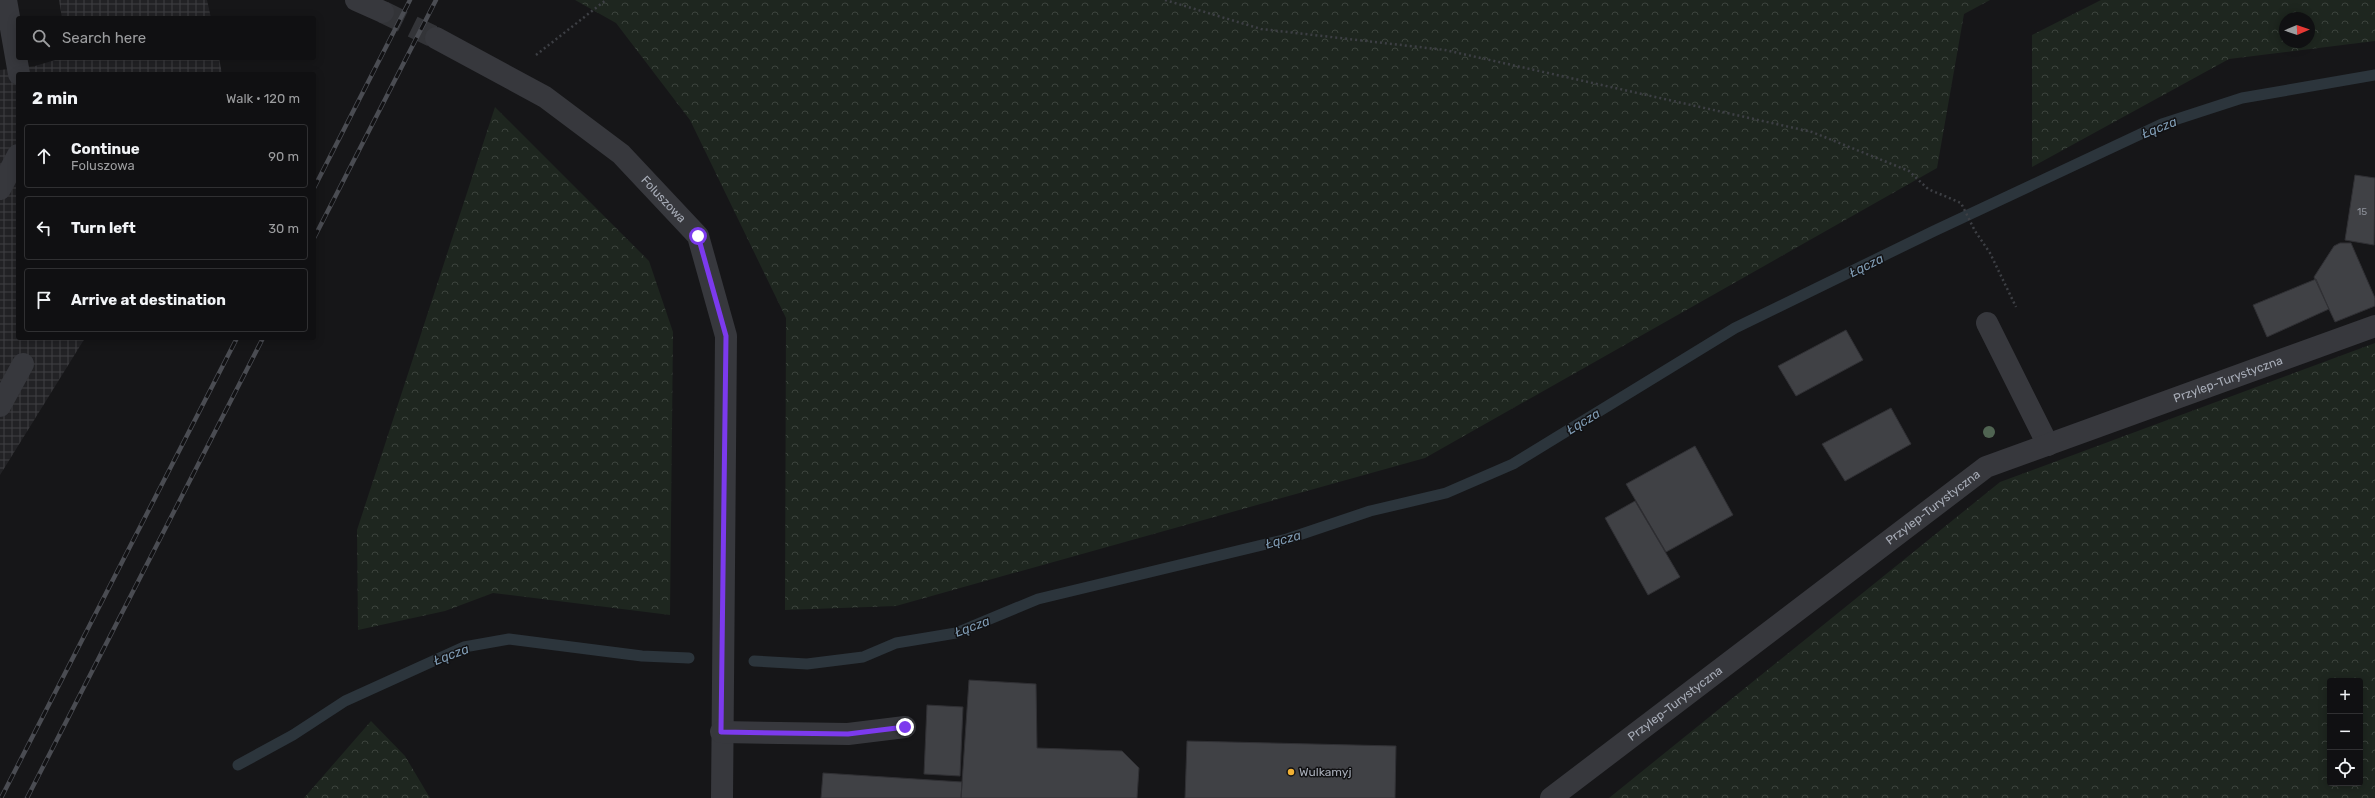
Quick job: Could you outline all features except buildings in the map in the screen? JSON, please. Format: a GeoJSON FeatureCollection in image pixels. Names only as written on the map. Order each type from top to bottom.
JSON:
{"type":"FeatureCollection","features":[{"type":"Feature","properties":{"kind":"street"},"geometry":{"type":"LineString","coordinates":[[6,0],[16,53]]}},
{"type":"Feature","properties":{"kind":"street"},"geometry":{"type":"LineString","coordinates":[[356,0],[383,12]]}},
{"type":"Feature","properties":{"kind":"street","name":"Foluszowa"},"geometry":{"type":"LineString","coordinates":[[436,38],[546,97],[621,154],[698,236],[726,336],[721,732],[722,798]]}},
{"type":"Feature","properties":{"kind":"street"},"geometry":{"type":"LineString","coordinates":[[17,60],[20,72]]}},
{"type":"Feature","properties":{"kind":"street"},"geometry":{"type":"LineString","coordinates":[[0,189],[16,159]]}},
{"type":"Feature","properties":{"kind":"street"},"geometry":{"type":"LineString","coordinates":[[1987,323],[2048,445]]}},
{"type":"Feature","properties":{"kind":"street","name":"Przylep-Turystyczna"},"geometry":{"type":"LineString","coordinates":[[1551,798],[1986,467],[2375,326]]}},
{"type":"Feature","properties":{"kind":"street"},"geometry":{"type":"LineString","coordinates":[[0,406],[23,364]]}},
{"type":"Feature","properties":{"kind":"street"},"geometry":{"type":"LineString","coordinates":[[721,732],[848,734],[905,727]]}},
{"type":"Feature","properties":{"kind":"path"},"geometry":{"type":"LineString","coordinates":[[509,77],[606,0]]}},
{"type":"Feature","properties":{"kind":"path"},"geometry":{"type":"LineString","coordinates":[[1165,0],[1261,30],[1445,50],[1812,132],[1909,171],[1928,189],[1961,203],[1974,231]]}},
{"type":"Feature","properties":{"kind":"shaded area"},"geometry":{"type":"Polygon","coordinates":[[[59,0],[207,0],[211,16],[62,16],[59,0]]]}},
{"type":"Feature","properties":{"kind":"shaded area"},"geometry":{"type":"Polygon","coordinates":[[[55,60],[219,60],[222,72],[16,72],[16,340],[84,340],[0,475],[0,70],[35,66],[55,60]]]}},
{"type":"Feature","properties":{"kind":"green space"},"geometry":{"type":"Polygon","coordinates":[[[575,0],[1990,0],[1964,14],[1937,168],[1425,458],[896,606],[785,610],[786,318],[690,120],[616,23],[575,0]]]}},
{"type":"Feature","properties":{"kind":"green space"},"geometry":{"type":"Polygon","coordinates":[[[2101,0],[2375,0],[2375,41],[2229,59],[2032,167],[2032,35],[2101,0]]]}},
{"type":"Feature","properties":{"kind":"green space"},"geometry":{"type":"Polygon","coordinates":[[[495,107],[649,261],[673,332],[670,615],[493,593],[445,611],[358,630],[357,530],[495,107]]]}},
{"type":"Feature","properties":{"kind":"green space"},"geometry":{"type":"Polygon","coordinates":[[[2375,343],[2375,798],[1609,798],[2000,482],[2375,343]]]}},
{"type":"Feature","properties":{"kind":"green space"},"geometry":{"type":"Polygon","coordinates":[[[371,721],[405,756],[430,798],[304,798],[371,721]]]}},
{"type":"Feature","properties":{"kind":"waterway","name":"Łącza"},"geometry":{"type":"LineString","coordinates":[[754,661],[807,664],[863,657],[896,643],[956,633],[1038,599],[1287,539],[1370,511],[1446,493],[1513,464],[1735,328],[1934,231],[2162,124],[2242,98],[2375,75]]}},
{"type":"Feature","properties":{"kind":"waterway","name":"Łącza"},"geometry":{"type":"LineString","coordinates":[[238,765],[293,735],[345,701],[464,647],[509,639],[642,656],[689,658]]}},
{"type":"Feature","properties":{"kind":"tunnel"},"geometry":{"type":"LineString","coordinates":[[383,12],[436,38]]}},
{"type":"Feature","properties":{"kind":"railway"},"geometry":{"type":"LineString","coordinates":[[316,184],[410,0]]}},
{"type":"Feature","properties":{"kind":"railway"},"geometry":{"type":"LineString","coordinates":[[316,234],[436,0]]}},
{"type":"Feature","properties":{"kind":"railway"},"geometry":{"type":"LineString","coordinates":[[1,798],[236,340]]}},
{"type":"Feature","properties":{"kind":"railway"},"geometry":{"type":"LineString","coordinates":[[27,798],[262,340]]}},
{"type":"Feature","properties":{"kind":"place","name":"Wulkamyj"},"geometry":{"type":"Point","coordinates":[1291,772]}},
{"type":"Feature","properties":{"kind":"route"},"geometry":{"type":"LineString","coordinates":[[698,236],[726,336],[721,732],[848,734],[905,727]]}}]}
